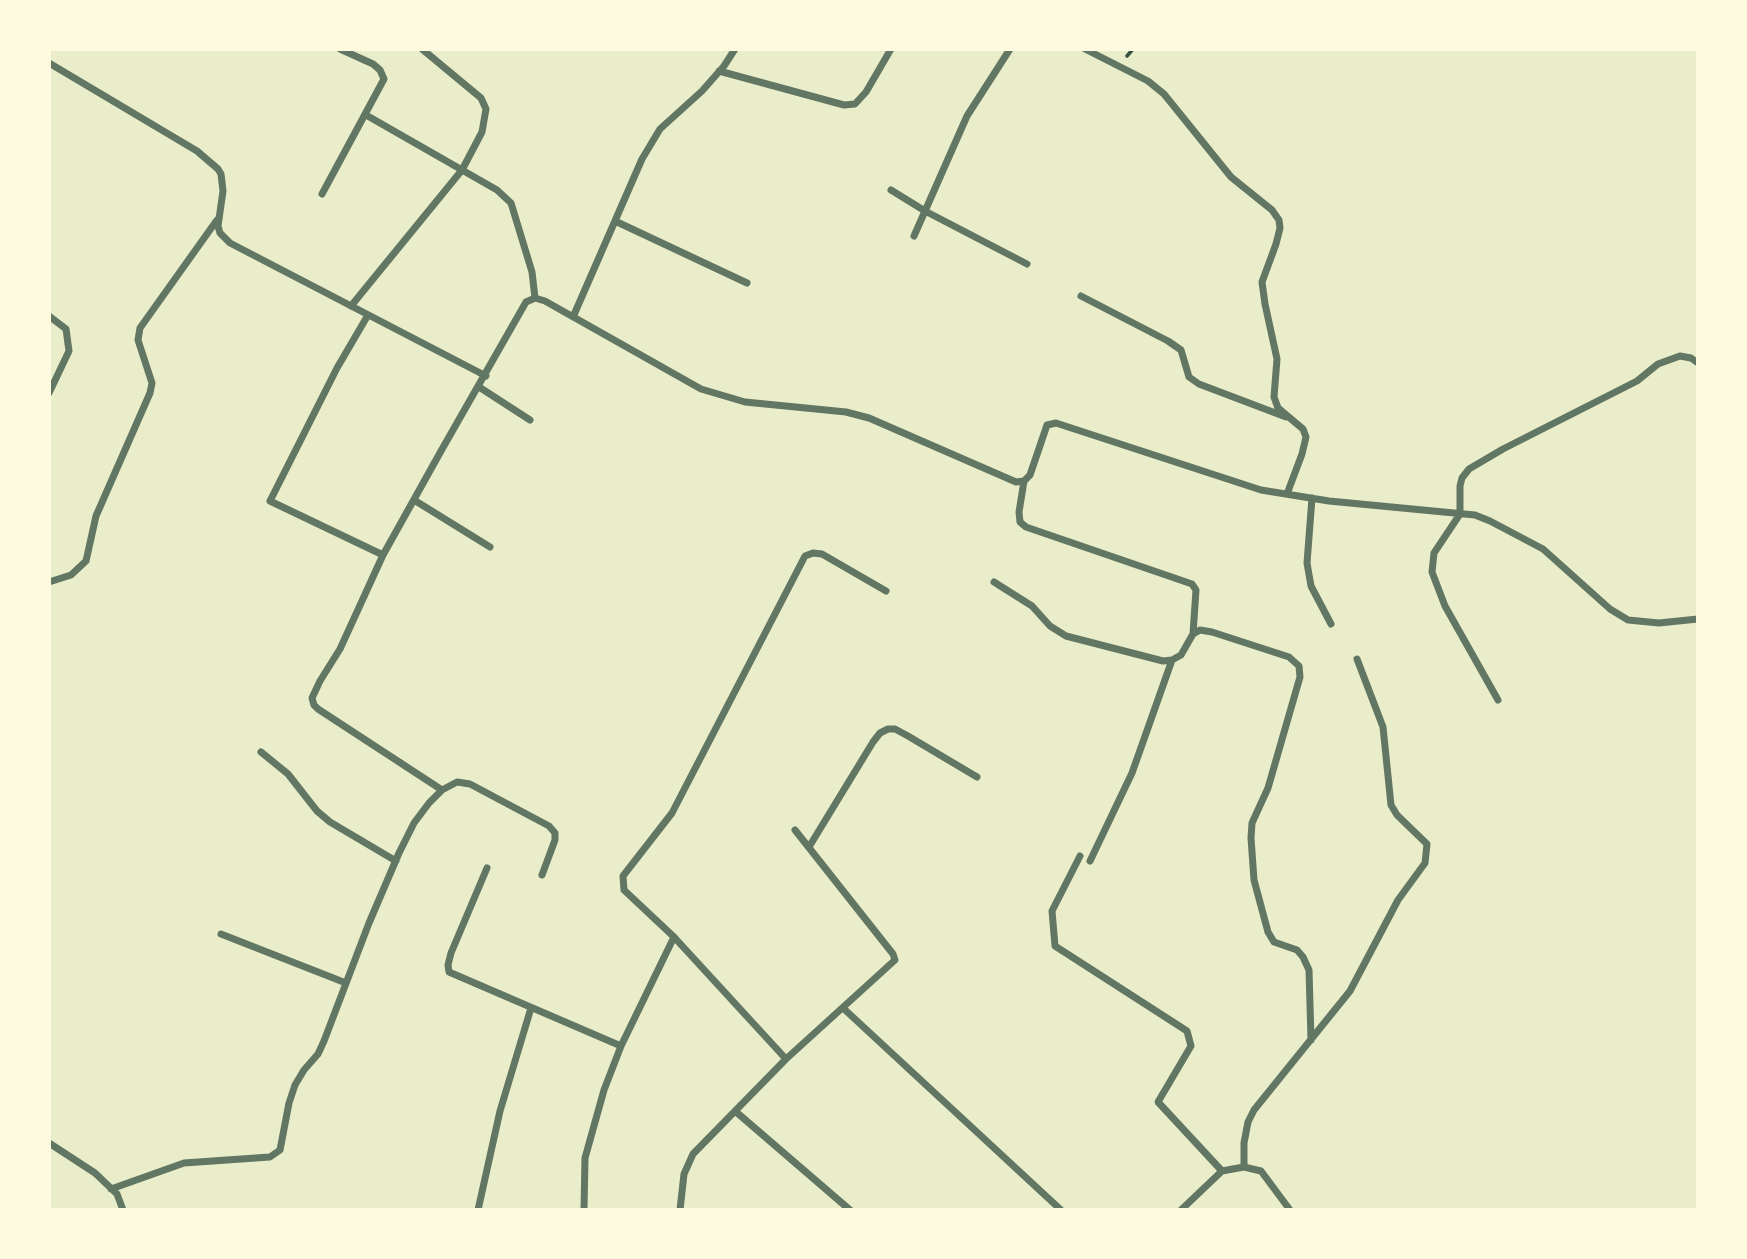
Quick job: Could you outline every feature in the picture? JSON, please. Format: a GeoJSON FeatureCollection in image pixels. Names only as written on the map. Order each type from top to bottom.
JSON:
{"type":"FeatureCollection","features":[{"type":"Feature","properties":{"kind":"street"},"geometry":{"type":"LineString","coordinates":[[322,194],[383,83],[383,73],[373,64],[340,49]]}},
{"type":"Feature","properties":{"kind":"street"},"geometry":{"type":"LineString","coordinates":[[351,306],[462,170],[482,132],[486,115],[485,103],[476,92],[422,49]]}},
{"type":"Feature","properties":{"kind":"street"},"geometry":{"type":"LineString","coordinates":[[573,317],[642,159],[660,129],[702,91],[735,49]]}},
{"type":"Feature","properties":{"kind":"street"},"geometry":{"type":"LineString","coordinates":[[719,71],[844,105],[855,104],[866,92],[891,49]]}},
{"type":"Feature","properties":{"kind":"street"},"geometry":{"type":"LineString","coordinates":[[914,236],[967,116],[1010,49]]}},
{"type":"Feature","properties":{"kind":"street"},"geometry":{"type":"LineString","coordinates":[[1085,49],[1148,81],[1164,94],[1231,177],[1272,210],[1279,220],[1280,228],[1262,282],[1277,359],[1274,397],[1278,408],[1303,429],[1306,437],[1287,494]]}},
{"type":"Feature","properties":{"kind":"street"},"geometry":{"type":"LineString","coordinates":[[49,63],[197,151],[218,169],[223,191],[217,219],[140,328],[138,340],[152,383],[150,393],[96,516],[86,562],[71,575],[49,582]]}},
{"type":"Feature","properties":{"kind":"street"},"geometry":{"type":"LineString","coordinates":[[366,115],[497,190],[511,203],[531,272],[535,298]]}},
{"type":"Feature","properties":{"kind":"street"},"geometry":{"type":"LineString","coordinates":[[891,190],[925,211],[1027,264]]}},
{"type":"Feature","properties":{"kind":"street"},"geometry":{"type":"LineString","coordinates":[[217,219],[220,233],[230,243],[485,376]]}},
{"type":"Feature","properties":{"kind":"street"},"geometry":{"type":"LineString","coordinates":[[615,221],[747,282]]}},
{"type":"Feature","properties":{"kind":"street"},"geometry":{"type":"LineString","coordinates":[[1081,296],[1181,350],[1189,377],[1199,384],[1293,419]]}},
{"type":"Feature","properties":{"kind":"street"},"geometry":{"type":"LineString","coordinates":[[442,790],[318,709],[313,702],[314,693],[340,649],[383,555],[526,302],[535,298],[545,301],[701,389],[744,402],[846,412],[869,418],[1003,477],[1016,482],[1024,481]]}},
{"type":"Feature","properties":{"kind":"street"},"geometry":{"type":"LineString","coordinates":[[368,315],[337,368],[270,501],[383,555]]}},
{"type":"Feature","properties":{"kind":"street"},"geometry":{"type":"LineString","coordinates":[[49,316],[66,329],[69,351],[49,393]]}},
{"type":"Feature","properties":{"kind":"street"},"geometry":{"type":"LineString","coordinates":[[1498,700],[1445,606],[1432,572],[1434,553],[1460,514],[1461,482],[1469,470],[1546,426],[1637,381],[1658,364],[1680,356],[1691,358],[1698,363]]}},
{"type":"Feature","properties":{"kind":"street"},"geometry":{"type":"LineString","coordinates":[[479,387],[530,420]]}},
{"type":"Feature","properties":{"kind":"street"},"geometry":{"type":"LineString","coordinates":[[994,582],[1032,606],[1050,626],[1066,636],[1152,660],[1172,660],[1181,655],[1193,634],[1196,590],[1192,584],[1026,527],[1020,522],[1024,481],[1030,475],[1047,425],[1056,422],[1261,490],[1329,501],[1475,515],[1529,540],[1610,610],[1628,620],[1659,623],[1698,619]]}},
{"type":"Feature","properties":{"kind":"street"},"geometry":{"type":"LineString","coordinates":[[1312,498],[1307,563],[1311,586],[1331,624]]}},
{"type":"Feature","properties":{"kind":"street"},"geometry":{"type":"LineString","coordinates":[[414,500],[490,547]]}},
{"type":"Feature","properties":{"kind":"street"},"geometry":{"type":"LineString","coordinates":[[786,1059],[674,937],[624,890],[623,876],[672,813],[805,556],[821,554],[886,591]]}},
{"type":"Feature","properties":{"kind":"street"},"geometry":{"type":"LineString","coordinates":[[1193,634],[1200,630],[1212,632],[1289,657],[1299,666],[1300,677],[1268,788],[1252,823],[1251,838],[1254,880],[1268,932],[1274,942],[1297,950],[1309,970],[1311,1040]]}},
{"type":"Feature","properties":{"kind":"street"},"geometry":{"type":"LineString","coordinates":[[1244,1167],[1244,1143],[1248,1122],[1254,1110],[1350,991],[1398,900],[1420,873],[1427,853],[1427,844],[1397,816],[1391,805],[1383,727],[1357,659]]}},
{"type":"Feature","properties":{"kind":"street"},"geometry":{"type":"LineString","coordinates":[[1090,861],[1132,773],[1172,660]]}},
{"type":"Feature","properties":{"kind":"street"},"geometry":{"type":"LineString","coordinates":[[809,847],[873,742],[880,733],[888,729],[895,729],[908,736],[976,777]]}},
{"type":"Feature","properties":{"kind":"street"},"geometry":{"type":"LineString","coordinates":[[261,751],[293,780],[317,811],[348,834],[396,861]]}},
{"type":"Feature","properties":{"kind":"street"},"geometry":{"type":"LineString","coordinates":[[111,1189],[184,1163],[276,1155],[283,1140],[289,1102],[295,1085],[303,1070],[318,1054],[396,861],[414,822],[442,790],[457,782],[470,784],[549,827],[555,833],[555,840],[542,875]]}},
{"type":"Feature","properties":{"kind":"street"},"geometry":{"type":"LineString","coordinates":[[680,1210],[684,1174],[693,1154],[786,1059],[895,960],[795,830]]}},
{"type":"Feature","properties":{"kind":"street"},"geometry":{"type":"LineString","coordinates":[[1080,856],[1052,911],[1055,946],[1187,1031],[1191,1046],[1158,1102],[1222,1171]]}},
{"type":"Feature","properties":{"kind":"street"},"geometry":{"type":"LineString","coordinates":[[487,868],[451,953],[448,969],[453,975],[621,1046]]}},
{"type":"Feature","properties":{"kind":"street"},"geometry":{"type":"LineString","coordinates":[[221,934],[346,983]]}},
{"type":"Feature","properties":{"kind":"street"},"geometry":{"type":"LineString","coordinates":[[584,1210],[585,1158],[604,1090],[621,1046],[674,937]]}},
{"type":"Feature","properties":{"kind":"street"},"geometry":{"type":"LineString","coordinates":[[478,1210],[507,1086],[531,1008]]}},
{"type":"Feature","properties":{"kind":"street"},"geometry":{"type":"LineString","coordinates":[[843,1008],[1061,1210]]}},
{"type":"Feature","properties":{"kind":"street"},"geometry":{"type":"LineString","coordinates":[[735,1111],[850,1210]]}},
{"type":"Feature","properties":{"kind":"street"},"geometry":{"type":"LineString","coordinates":[[49,1143],[82,1163],[117,1194],[123,1210]]}},
{"type":"Feature","properties":{"kind":"street"},"geometry":{"type":"LineString","coordinates":[[1181,1210],[1222,1171],[1244,1167],[1261,1171],[1290,1210]]}}]}
